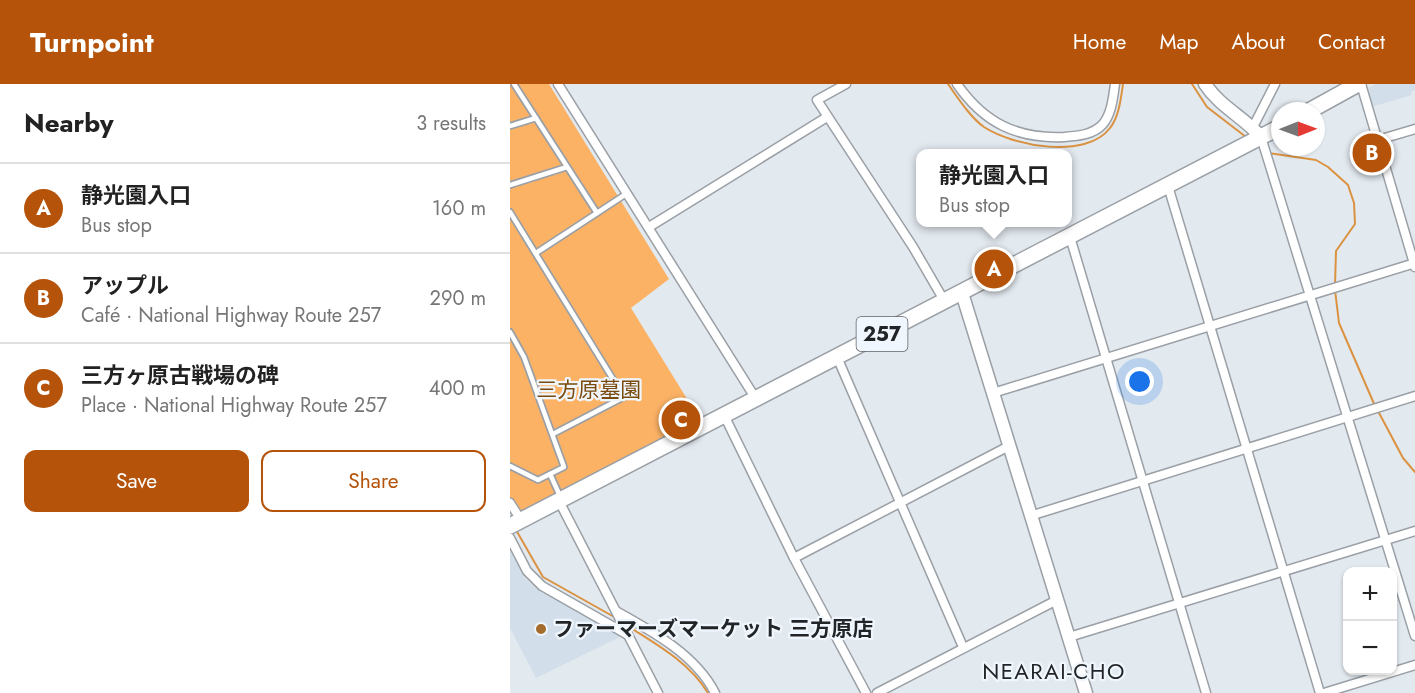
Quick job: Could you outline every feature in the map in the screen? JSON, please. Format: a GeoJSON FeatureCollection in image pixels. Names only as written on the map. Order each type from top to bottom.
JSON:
{"type":"FeatureCollection","features":[{"type":"Feature","properties":{"kind":"highway"},"geometry":{"type":"LineString","coordinates":[[1325,103],[1360,84]]}},
{"type":"Feature","properties":{"kind":"highway","name":"257"},"geometry":{"type":"LineString","coordinates":[[516,523],[1271,132]]}},
{"type":"Feature","properties":{"kind":"street"},"geometry":{"type":"LineString","coordinates":[[558,84],[756,399]]}},
{"type":"Feature","properties":{"kind":"street"},"geometry":{"type":"LineString","coordinates":[[846,84],[817,100],[945,302]]}},
{"type":"Feature","properties":{"kind":"street"},"geometry":{"type":"LineString","coordinates":[[957,84],[984,115],[1014,133],[1044,138],[1077,136],[1090,133],[1100,127],[1109,112],[1115,84]]}},
{"type":"Feature","properties":{"kind":"street"},"geometry":{"type":"LineString","coordinates":[[1205,84],[1224,108],[1257,139],[1271,162],[1415,636]]}},
{"type":"Feature","properties":{"kind":"street"},"geometry":{"type":"LineString","coordinates":[[1257,139],[1275,84]]}},
{"type":"Feature","properties":{"kind":"street"},"geometry":{"type":"LineString","coordinates":[[993,393],[1106,356],[1415,264],[1360,84]]}},
{"type":"Feature","properties":{"kind":"street"},"geometry":{"type":"LineString","coordinates":[[649,226],[827,117]]}},
{"type":"Feature","properties":{"kind":"street"},"geometry":{"type":"LineString","coordinates":[[1378,140],[1415,129]]}},
{"type":"Feature","properties":{"kind":"street"},"geometry":{"type":"LineString","coordinates":[[1168,186],[1283,571],[1322,693],[1415,665]]}},
{"type":"Feature","properties":{"kind":"street"},"geometry":{"type":"LineString","coordinates":[[1070,237],[1206,693]]}},
{"type":"Feature","properties":{"kind":"street"},"geometry":{"type":"LineString","coordinates":[[962,293],[1086,693]]}},
{"type":"Feature","properties":{"kind":"street"},"geometry":{"type":"LineString","coordinates":[[837,357],[963,647]]}},
{"type":"Feature","properties":{"kind":"street"},"geometry":{"type":"LineString","coordinates":[[1030,516],[1415,396]]}},
{"type":"Feature","properties":{"kind":"street"},"geometry":{"type":"LineString","coordinates":[[724,415],[794,558],[866,693]]}},
{"type":"Feature","properties":{"kind":"street"},"geometry":{"type":"LineString","coordinates":[[794,558],[1009,446]]}},
{"type":"Feature","properties":{"kind":"street"},"geometry":{"type":"LineString","coordinates":[[561,500],[658,693]]}},
{"type":"Feature","properties":{"kind":"street"},"geometry":{"type":"LineString","coordinates":[[510,503],[516,523]]}},
{"type":"Feature","properties":{"kind":"street"},"geometry":{"type":"LineString","coordinates":[[1069,637],[1415,531]]}},
{"type":"Feature","properties":{"kind":"street"},"geometry":{"type":"LineString","coordinates":[[510,538],[527,571],[542,586],[626,631]]}},
{"type":"Feature","properties":{"kind":"street"},"geometry":{"type":"LineString","coordinates":[[877,693],[1057,600]]}},
{"type":"Feature","properties":{"kind":"street"},"geometry":{"type":"LineString","coordinates":[[617,613],[641,625],[699,667],[715,693]]}},
{"type":"Feature","properties":{"kind":"lane"},"geometry":{"type":"LineString","coordinates":[[514,84],[597,213]]}},
{"type":"Feature","properties":{"kind":"lane"},"geometry":{"type":"LineString","coordinates":[[510,126],[536,118]]}},
{"type":"Feature","properties":{"kind":"lane"},"geometry":{"type":"LineString","coordinates":[[510,185],[567,167]]}},
{"type":"Feature","properties":{"kind":"lane"},"geometry":{"type":"LineString","coordinates":[[536,254],[627,193]]}},
{"type":"Feature","properties":{"kind":"lane"},"geometry":{"type":"LineString","coordinates":[[510,212],[624,397],[554,434]]}},
{"type":"Feature","properties":{"kind":"lane"},"geometry":{"type":"LineString","coordinates":[[510,332],[524,357],[554,434],[564,467],[538,480],[510,466]]}},
{"type":"Feature","properties":{"kind":"lane"},"geometry":{"type":"LineString","coordinates":[[550,474],[561,500]]}},
{"type":"Feature","properties":{"kind":"shaded area"},"geometry":{"type":"Polygon","coordinates":[[[1376,84],[1415,84],[1415,90],[1411,92],[1412,95],[1371,107],[1366,89],[1376,84]]]}},
{"type":"Feature","properties":{"kind":"shaded area"},"geometry":{"type":"Polygon","coordinates":[[[510,550],[526,579],[542,593],[592,617],[622,636],[536,678],[510,628],[510,550]]]}},
{"type":"Feature","properties":{"kind":"green space","name":"三方原墓園"},"geometry":{"type":"Polygon","coordinates":[[[510,84],[549,84],[669,279],[631,308],[700,420],[520,515],[510,499],[510,84]]]}},
{"type":"Feature","properties":{"kind":"waterway"},"geometry":{"type":"LineString","coordinates":[[948,84],[964,107],[984,127],[1013,140],[1049,147],[1084,144],[1099,138],[1110,128],[1118,113],[1123,84]]}},
{"type":"Feature","properties":{"kind":"waterway"},"geometry":{"type":"LineString","coordinates":[[1192,84],[1207,107],[1246,137]]}},
{"type":"Feature","properties":{"kind":"waterway"},"geometry":{"type":"LineString","coordinates":[[1269,153],[1316,160],[1328,167],[1348,185],[1354,203],[1355,224],[1336,251],[1335,285]]}},
{"type":"Feature","properties":{"kind":"waterway"},"geometry":{"type":"LineString","coordinates":[[1335,290],[1339,323],[1375,406]]}},
{"type":"Feature","properties":{"kind":"waterway"},"geometry":{"type":"LineString","coordinates":[[1378,411],[1403,458],[1415,472]]}},
{"type":"Feature","properties":{"kind":"waterway"},"geometry":{"type":"LineString","coordinates":[[516,530],[543,577],[616,618]]}},
{"type":"Feature","properties":{"kind":"waterway"},"geometry":{"type":"LineString","coordinates":[[626,625],[682,663],[708,693]]}},
{"type":"Feature","properties":{"kind":"place","name":"アップル"},"geometry":{"type":"Point","coordinates":[1372,153]}},
{"type":"Feature","properties":{"kind":"place","name":"静光園入口"},"geometry":{"type":"Point","coordinates":[994,269]}},
{"type":"Feature","properties":{"kind":"place","name":"三方ヶ原古戦場の碑"},"geometry":{"type":"Point","coordinates":[681,420]}},
{"type":"Feature","properties":{"kind":"place","name":"ファーマーズマーケット 三方原店"},"geometry":{"type":"Point","coordinates":[541,629]}},
{"type":"Feature","properties":{"kind":"district","name":"NEARAI-CHO"},"geometry":{"type":"Point","coordinates":[1054,671]}}]}
